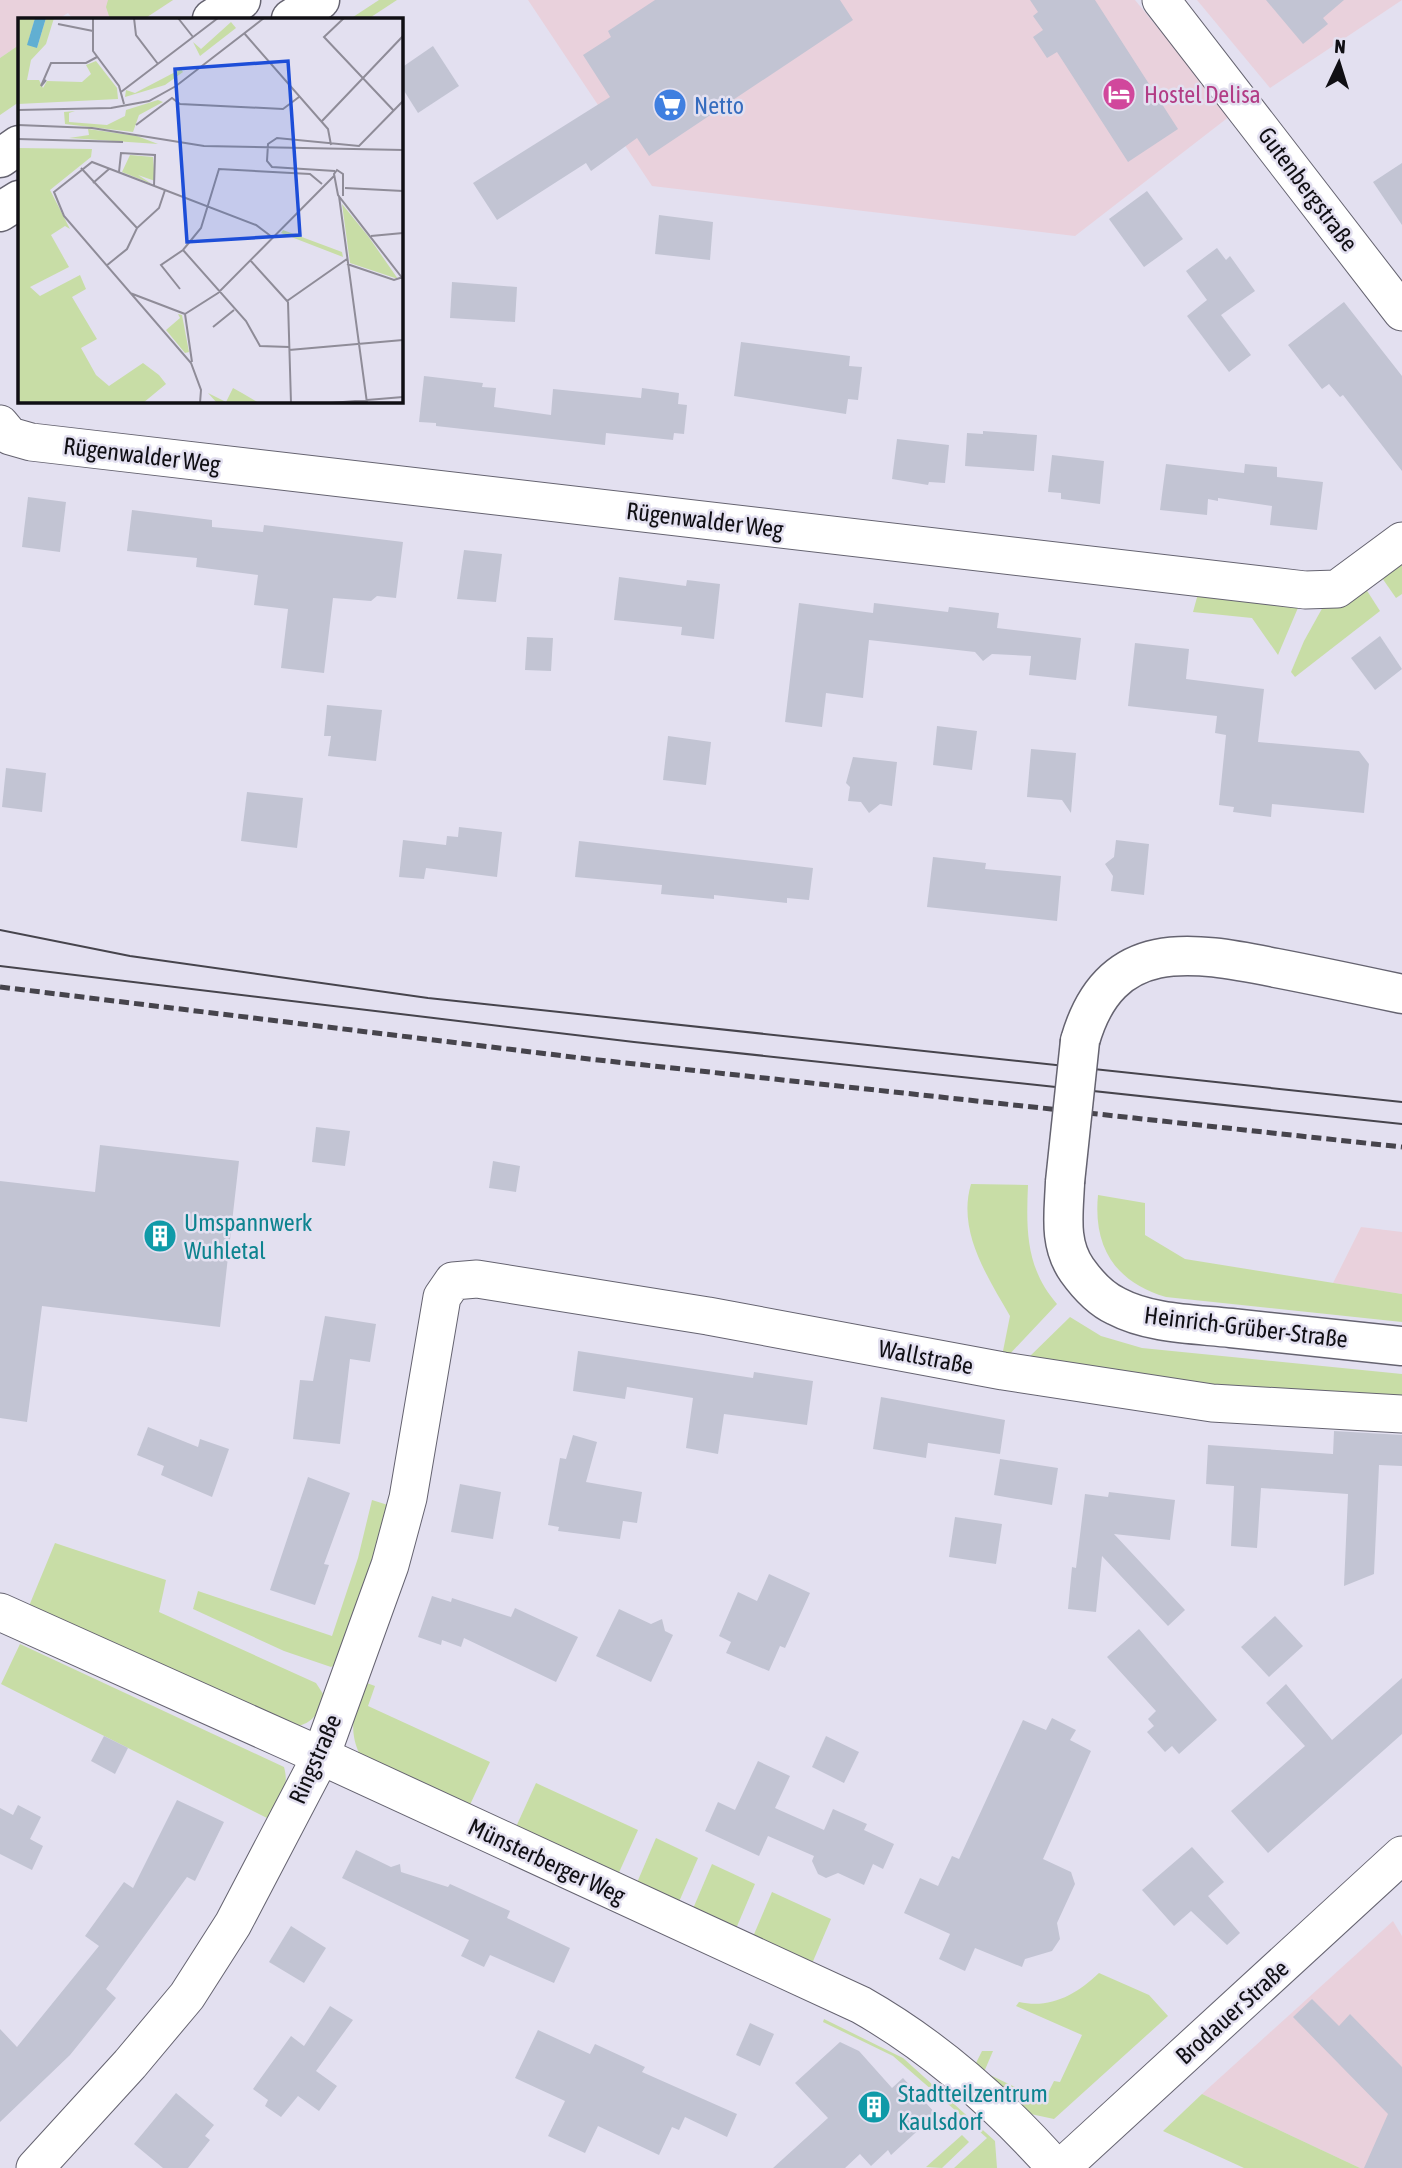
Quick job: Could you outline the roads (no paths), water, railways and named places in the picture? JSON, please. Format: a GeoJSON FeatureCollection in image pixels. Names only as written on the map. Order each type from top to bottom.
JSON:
{"type":"FeatureCollection","features":[{"type":"Feature","properties":{"kind":"street"},"geometry":{"type":"LineString","coordinates":[[213,18],[240,0]]}},
{"type":"Feature","properties":{"kind":"street"},"geometry":{"type":"LineString","coordinates":[[293,18],[320,0]]}},
{"type":"Feature","properties":{"kind":"street","name":"Gutenbergstraße"},"geometry":{"type":"LineString","coordinates":[[1161,0],[1402,312]]}},
{"type":"Feature","properties":{"kind":"street"},"geometry":{"type":"LineString","coordinates":[[0,158],[18,146]]}},
{"type":"Feature","properties":{"kind":"street"},"geometry":{"type":"LineString","coordinates":[[0,212],[18,201]]}},
{"type":"Feature","properties":{"kind":"street","name":"Rügenwalder Weg"},"geometry":{"type":"LineString","coordinates":[[0,424],[10,436],[31,442],[1304,590],[1336,589],[1402,541]]}},
{"type":"Feature","properties":{"kind":"street","name":"Heinrich-Grüber-Straße"},"geometry":{"type":"LineString","coordinates":[[1402,994],[1212,955],[1173,956],[1140,965],[1122,974],[1107,986],[1088,1013],[1080,1041],[1065,1182],[1063,1228],[1069,1254],[1077,1269],[1099,1296],[1134,1314],[1174,1322],[1402,1346]]}},
{"type":"Feature","properties":{"kind":"street","name":"Wallstraße"},"geometry":{"type":"LineString","coordinates":[[453,1282],[477,1279],[658,1308],[1003,1371],[1212,1403],[1402,1414]]}},
{"type":"Feature","properties":{"kind":"street","name":"Ringstraße"},"geometry":{"type":"LineString","coordinates":[[34,2168],[130,2064],[187,1996],[233,1924],[321,1755],[390,1565],[408,1498],[442,1297],[453,1282]]}},
{"type":"Feature","properties":{"kind":"street","name":"Münsterberger Weg"},"geometry":{"type":"LineString","coordinates":[[0,1612],[321,1755],[862,2005],[910,2033],[955,2070],[1059,2168]]}},
{"type":"Feature","properties":{"kind":"street","name":"Brodauer Straße"},"geometry":{"type":"LineString","coordinates":[[1059,2168],[1402,1856]]}},
{"type":"Feature","properties":{"kind":"tram line"},"geometry":{"type":"LineString","coordinates":[[0,930],[130,956],[428,998],[1402,1102]]}},
{"type":"Feature","properties":{"kind":"tram line"},"geometry":{"type":"LineString","coordinates":[[0,966],[634,1042],[1402,1124]]}},
{"type":"Feature","properties":{"kind":"railway"},"geometry":{"type":"LineString","coordinates":[[0,987],[589,1059],[1402,1147]]}},
{"type":"Feature","properties":{"kind":"place","name":"Hostel Delisa"},"geometry":{"type":"Point","coordinates":[1119,94]}},
{"type":"Feature","properties":{"kind":"place","name":"Netto"},"geometry":{"type":"Point","coordinates":[670,105]}},
{"type":"Feature","properties":{"kind":"place","name":"Umspannwerk Wuhletal"},"geometry":{"type":"Point","coordinates":[160,1236]}},
{"type":"Feature","properties":{"kind":"place","name":"Stadtteilzentrum Kaulsdorf"},"geometry":{"type":"Point","coordinates":[874,2107]}}]}
